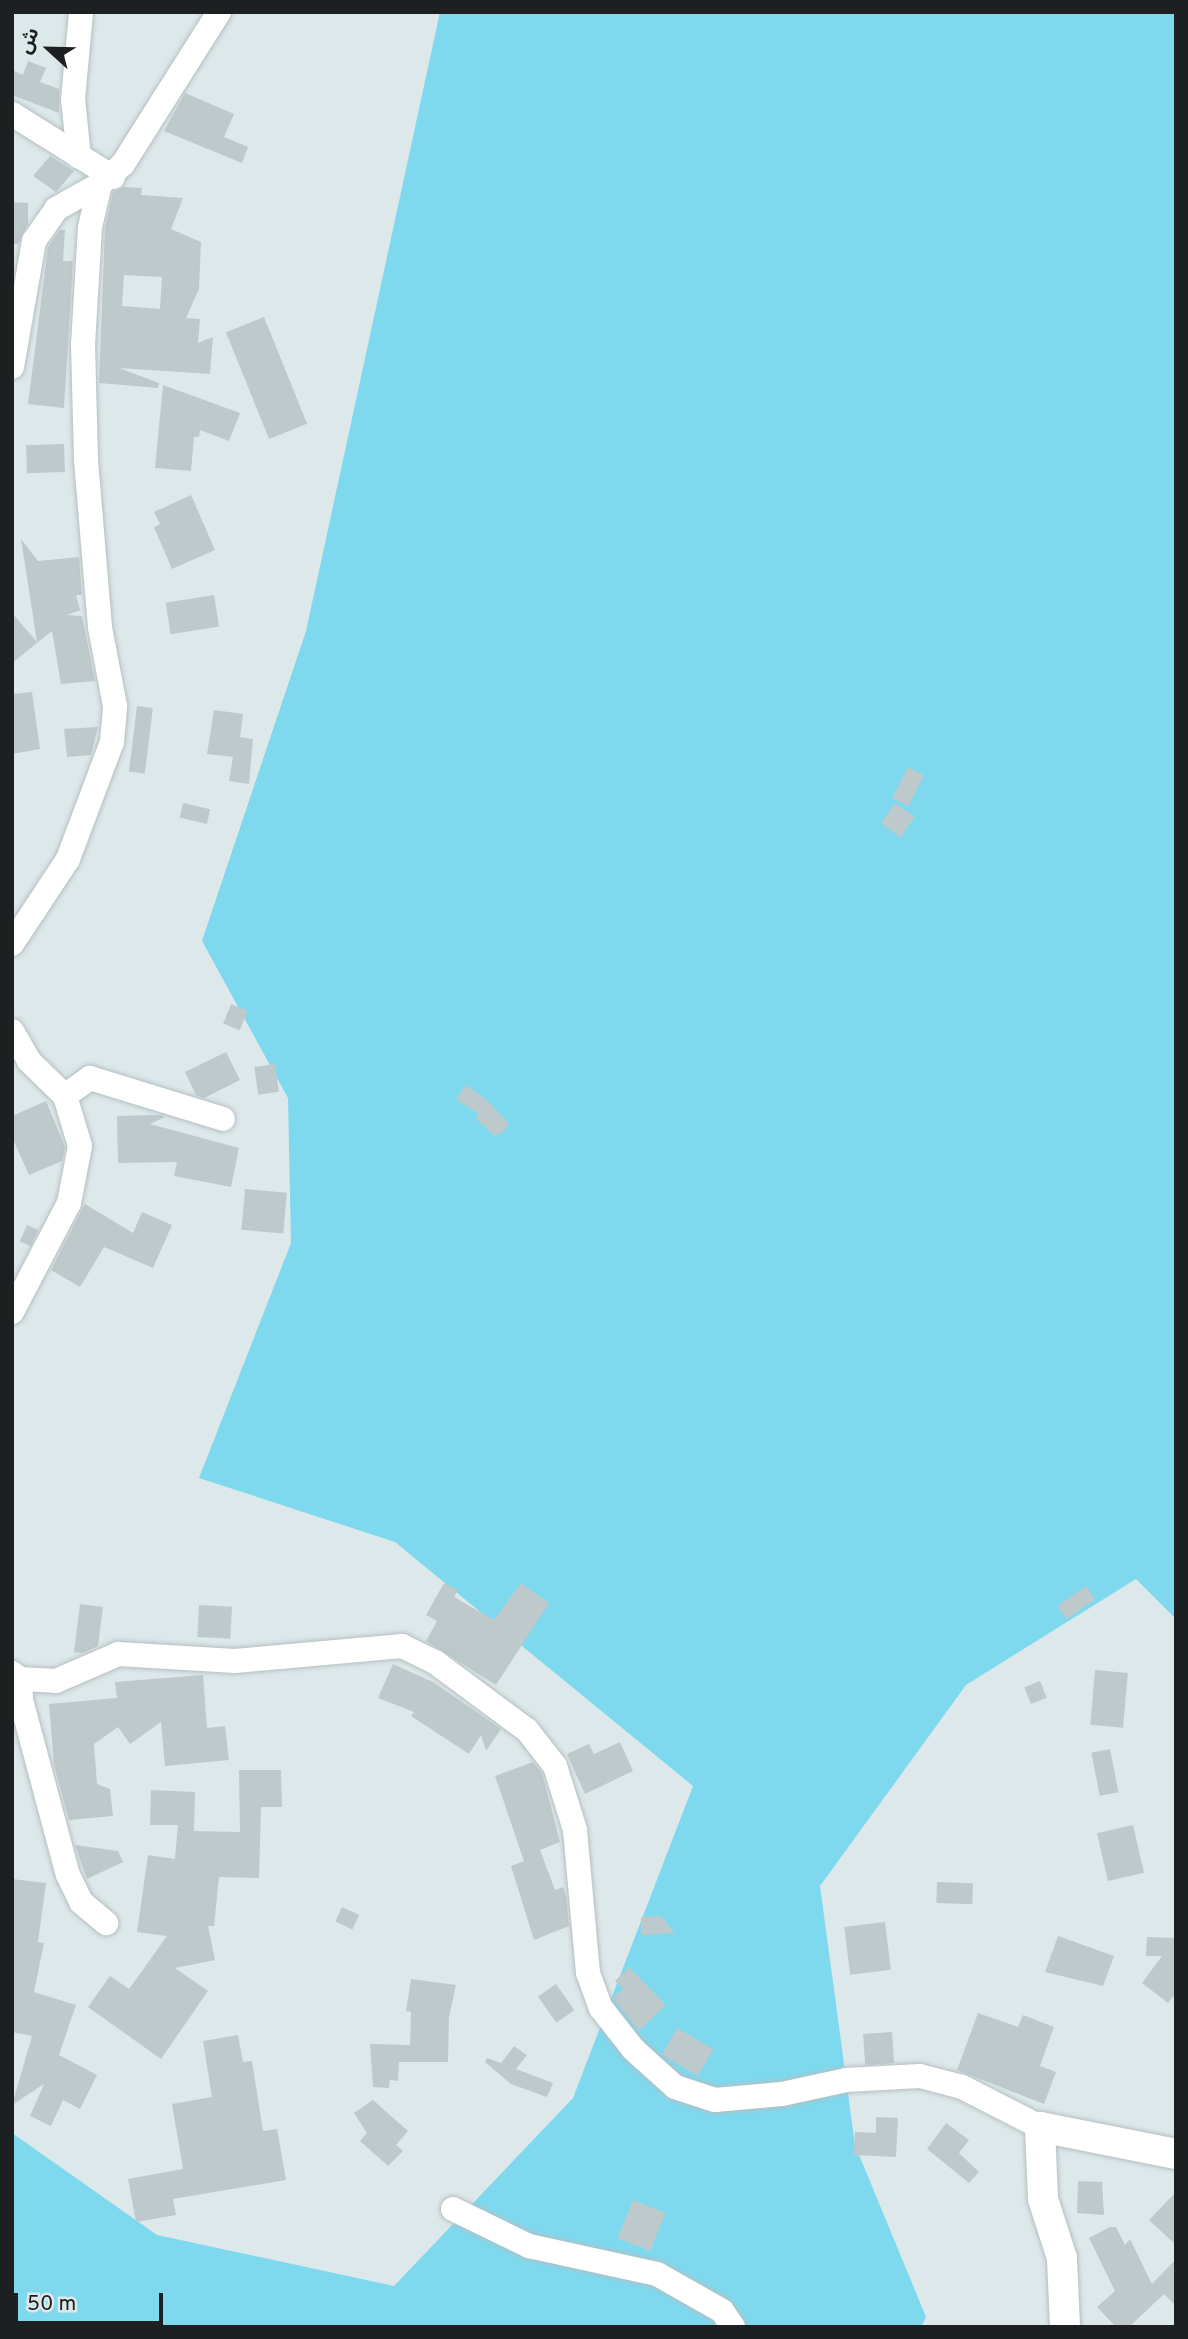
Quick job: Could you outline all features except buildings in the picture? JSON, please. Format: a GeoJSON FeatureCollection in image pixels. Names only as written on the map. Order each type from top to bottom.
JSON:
{"type":"FeatureCollection","features":[{"type":"Feature","properties":{"kind":"street"},"geometry":{"type":"LineString","coordinates":[[79,156],[73,99],[82,12]]}},
{"type":"Feature","properties":{"kind":"street"},"geometry":{"type":"LineString","coordinates":[[12,944],[68,859],[112,742],[115,706],[100,627],[86,459],[83,345],[90,227],[106,181],[209,34],[219,12]]}},
{"type":"Feature","properties":{"kind":"street"},"geometry":{"type":"LineString","coordinates":[[12,114],[79,156],[106,181]]}},
{"type":"Feature","properties":{"kind":"street"},"geometry":{"type":"LineString","coordinates":[[12,367],[34,241],[56,209],[106,181]]}},
{"type":"Feature","properties":{"kind":"street"},"geometry":{"type":"LineString","coordinates":[[12,1031],[29,1061],[65,1096],[80,1146],[69,1203],[12,1312]]}},
{"type":"Feature","properties":{"kind":"street"},"geometry":{"type":"LineString","coordinates":[[65,1096],[90,1079],[223,1119]]}},
{"type":"Feature","properties":{"kind":"street"},"geometry":{"type":"LineString","coordinates":[[106,1923],[81,1902],[68,1875],[16,1676],[56,1681],[118,1654],[235,1661],[402,1646],[435,1662],[527,1730],[555,1766],[575,1830],[588,1973],[601,2008],[633,2049],[675,2087],[715,2100],[782,2094],[846,2080],[920,2076],[962,2087],[1040,2127],[1176,2154]]}},
{"type":"Feature","properties":{"kind":"street"},"geometry":{"type":"LineString","coordinates":[[1040,2127],[1043,2199],[1062,2258],[1065,2327]]}},
{"type":"Feature","properties":{"kind":"street"},"geometry":{"type":"LineString","coordinates":[[453,2208],[529,2246],[657,2274],[722,2311],[733,2327]]}},
{"type":"Feature","properties":{"kind":"shaded area"},"geometry":{"type":"Polygon","coordinates":[[[440,12],[1176,12],[1176,1619],[1136,1579],[966,1685],[820,1886],[855,2145],[926,2317],[921,2327],[12,2327],[12,2133],[157,2235],[394,2286],[573,2098],[693,1786],[395,1542],[199,1478],[291,1243],[288,1098],[202,941],[306,631],[440,12]]]}}]}
